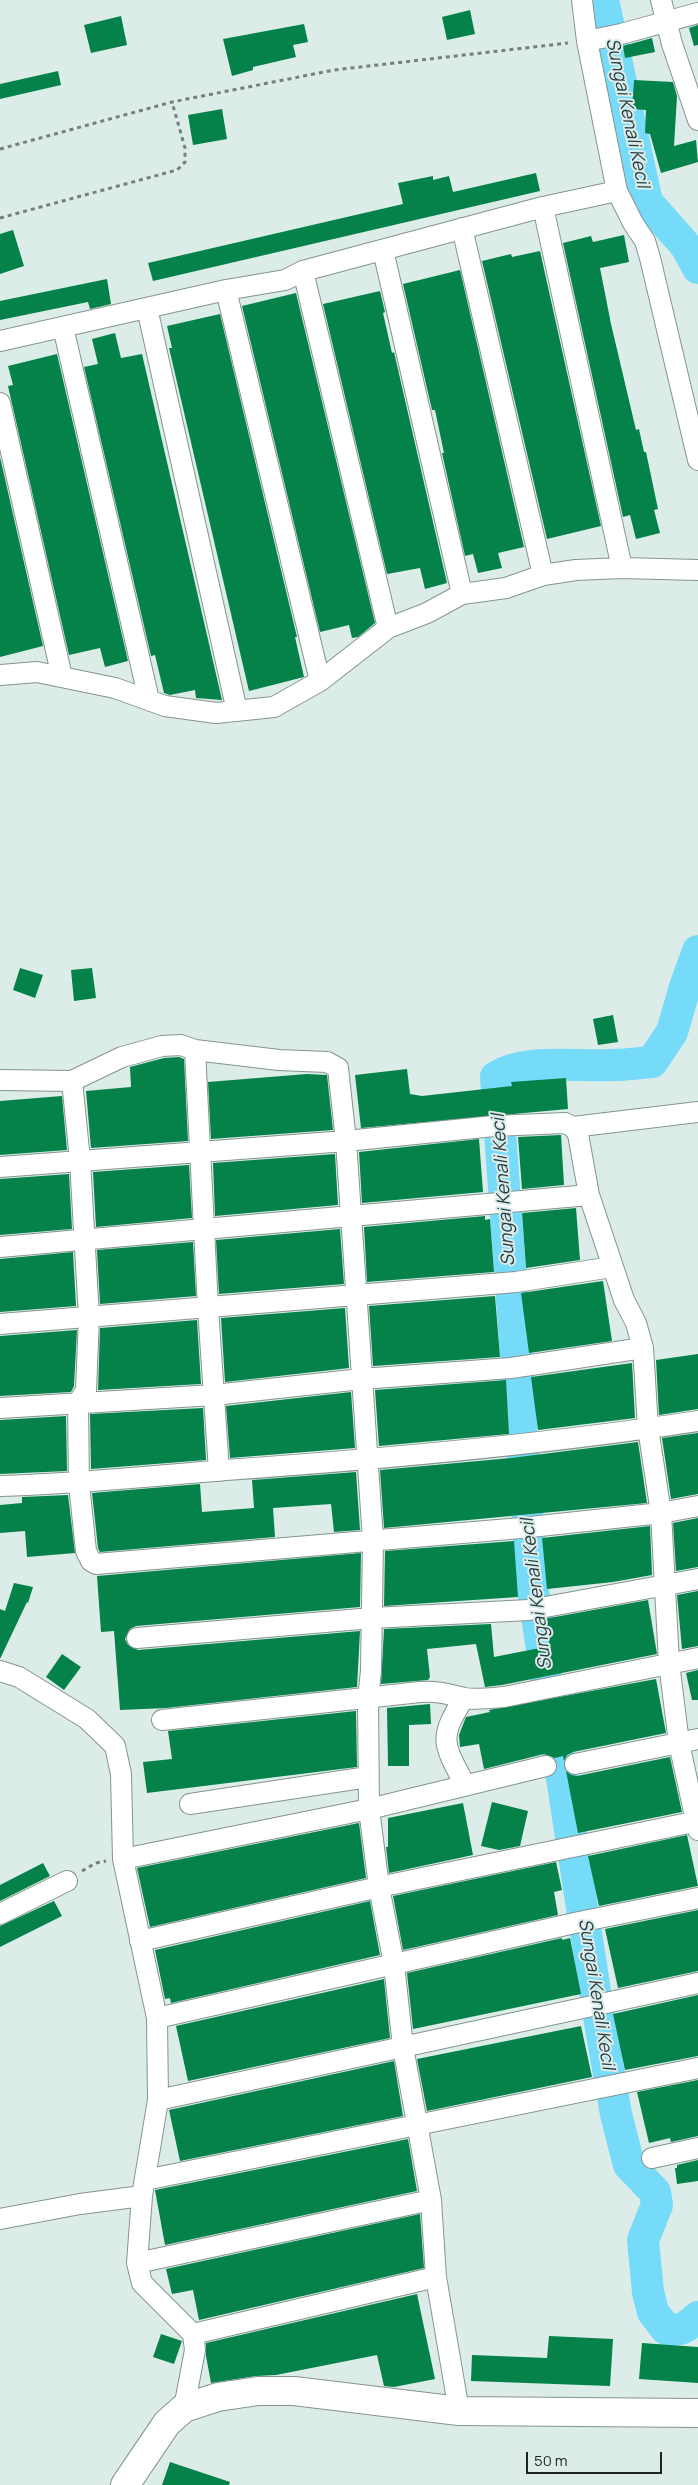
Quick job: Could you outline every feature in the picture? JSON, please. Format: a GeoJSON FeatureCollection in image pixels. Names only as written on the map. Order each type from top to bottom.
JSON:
{"type":"FeatureCollection","features":[{"type":"Feature","properties":{"kind":"street"},"geometry":{"type":"LineString","coordinates":[[582,0],[593,40],[617,191],[632,223],[645,241],[698,460]]}},
{"type":"Feature","properties":{"kind":"street"},"geometry":{"type":"LineString","coordinates":[[661,0],[666,22],[694,95],[698,120]]}},
{"type":"Feature","properties":{"kind":"street"},"geometry":{"type":"LineString","coordinates":[[593,40],[698,13]]}},
{"type":"Feature","properties":{"kind":"street"},"geometry":{"type":"LineString","coordinates":[[0,341],[226,290],[284,280],[303,271],[462,228],[543,207],[617,191]]}},
{"type":"Feature","properties":{"kind":"street"},"geometry":{"type":"LineString","coordinates":[[543,207],[622,568]]}},
{"type":"Feature","properties":{"kind":"street"},"geometry":{"type":"LineString","coordinates":[[462,228],[543,575]]}},
{"type":"Feature","properties":{"kind":"street"},"geometry":{"type":"LineString","coordinates":[[383,250],[462,594]]}},
{"type":"Feature","properties":{"kind":"street"},"geometry":{"type":"LineString","coordinates":[[303,271],[388,628]]}},
{"type":"Feature","properties":{"kind":"street"},"geometry":{"type":"LineString","coordinates":[[226,290],[320,681]]}},
{"type":"Feature","properties":{"kind":"street"},"geometry":{"type":"LineString","coordinates":[[147,308],[237,711]]}},
{"type":"Feature","properties":{"kind":"street"},"geometry":{"type":"LineString","coordinates":[[63,327],[149,700]]}},
{"type":"Feature","properties":{"kind":"street"},"geometry":{"type":"LineString","coordinates":[[0,403],[62,678]]}},
{"type":"Feature","properties":{"kind":"street"},"geometry":{"type":"LineString","coordinates":[[0,675],[37,672],[115,688],[165,706],[216,713],[274,707],[320,681],[388,628],[427,613],[462,594],[506,588],[543,575],[622,568],[698,570]]}},
{"type":"Feature","properties":{"kind":"street"},"geometry":{"type":"LineString","coordinates":[[0,1080],[72,1081],[122,1057],[147,1049],[181,1045],[195,1050],[279,1060],[327,1062],[338,1068],[346,1141],[373,1540],[371,1671],[368,1698],[370,1760],[368,1809],[379,1887],[394,1964],[403,2046],[430,2200],[436,2278],[459,2411]]}},
{"type":"Feature","properties":{"kind":"street"},"geometry":{"type":"LineString","coordinates":[[195,1050],[208,1308],[219,1471]]}},
{"type":"Feature","properties":{"kind":"street"},"geometry":{"type":"LineString","coordinates":[[72,1081],[80,1160],[89,1318],[86,1390],[78,1403],[79,1484],[86,1551],[91,1561],[96,1564],[529,1527],[661,1513],[698,1506]]}},
{"type":"Feature","properties":{"kind":"street"},"geometry":{"type":"LineString","coordinates":[[573,1127],[698,1112]]}},
{"type":"Feature","properties":{"kind":"street"},"geometry":{"type":"LineString","coordinates":[[0,1167],[346,1141],[498,1126],[565,1123],[573,1127],[578,1134],[589,1195],[612,1266],[624,1300],[636,1323],[643,1348],[648,1428],[661,1513],[669,1663],[689,1741],[697,1824],[576,1846],[379,1887],[140,1940]]}},
{"type":"Feature","properties":{"kind":"street"},"geometry":{"type":"LineString","coordinates":[[0,1247],[589,1195]]}},
{"type":"Feature","properties":{"kind":"street"},"geometry":{"type":"LineString","coordinates":[[0,1324],[508,1283],[612,1266]]}},
{"type":"Feature","properties":{"kind":"street"},"geometry":{"type":"LineString","coordinates":[[0,1408],[214,1394],[361,1378],[516,1368],[643,1348]]}},
{"type":"Feature","properties":{"kind":"street"},"geometry":{"type":"LineString","coordinates":[[0,1486],[79,1484],[367,1460],[524,1444],[698,1420]]}},
{"type":"Feature","properties":{"kind":"street"},"geometry":{"type":"LineString","coordinates":[[137,1638],[372,1618],[549,1608],[698,1580]]}},
{"type":"Feature","properties":{"kind":"street"},"geometry":{"type":"LineString","coordinates":[[162,1720],[439,1691],[464,1698],[504,1697],[698,1658]]}},
{"type":"Feature","properties":{"kind":"street"},"geometry":{"type":"LineString","coordinates":[[0,1671],[19,1677],[86,1719],[115,1746],[122,1774],[122,1859],[157,2018],[158,2100],[144,2188],[137,2263],[142,2283],[193,2334],[194,2350],[184,2408]]}},
{"type":"Feature","properties":{"kind":"street"},"geometry":{"type":"LineString","coordinates":[[464,1698],[446,1730],[445,1740],[452,1760],[465,1785]]}},
{"type":"Feature","properties":{"kind":"street"},"geometry":{"type":"LineString","coordinates":[[576,1764],[689,1741]]}},
{"type":"Feature","properties":{"kind":"street"},"geometry":{"type":"LineString","coordinates":[[122,1859],[368,1809],[546,1766]]}},
{"type":"Feature","properties":{"kind":"street"},"geometry":{"type":"LineString","coordinates":[[190,1804],[368,1777]]}},
{"type":"Feature","properties":{"kind":"street"},"geometry":{"type":"LineString","coordinates":[[0,1914],[67,1880]]}},
{"type":"Feature","properties":{"kind":"street"},"geometry":{"type":"LineString","coordinates":[[157,2018],[698,1898]]}},
{"type":"Feature","properties":{"kind":"street"},"geometry":{"type":"LineString","coordinates":[[158,2100],[698,1983]]}},
{"type":"Feature","properties":{"kind":"street"},"geometry":{"type":"LineString","coordinates":[[0,2219],[80,2204],[418,2124],[698,2068]]}},
{"type":"Feature","properties":{"kind":"street"},"geometry":{"type":"LineString","coordinates":[[652,2158],[698,2148]]}},
{"type":"Feature","properties":{"kind":"street"},"geometry":{"type":"LineString","coordinates":[[137,2263],[430,2200]]}},
{"type":"Feature","properties":{"kind":"street"},"geometry":{"type":"LineString","coordinates":[[193,2334],[436,2278]]}},
{"type":"Feature","properties":{"kind":"street"},"geometry":{"type":"LineString","coordinates":[[126,2485],[167,2422],[184,2408],[218,2397],[258,2391],[294,2391],[459,2411],[698,2413]]}},
{"type":"Feature","properties":{"kind":"path"},"geometry":{"type":"LineString","coordinates":[[0,149],[172,102],[334,70],[593,40]]}},
{"type":"Feature","properties":{"kind":"path"},"geometry":{"type":"LineString","coordinates":[[0,218],[177,170],[185,162],[184,148],[172,102]]}},
{"type":"Feature","properties":{"kind":"path"},"geometry":{"type":"LineString","coordinates":[[67,1880],[96,1863],[122,1859]]}},
{"type":"Feature","properties":{"kind":"building"},"geometry":{"type":"Polygon","coordinates":[[[470,10],[475,34],[447,40],[442,17],[470,10]]]}},
{"type":"Feature","properties":{"kind":"building"},"geometry":{"type":"Polygon","coordinates":[[[121,16],[127,45],[91,53],[84,25],[121,16]]]}},
{"type":"Feature","properties":{"kind":"building"},"geometry":{"type":"Polygon","coordinates":[[[304,24],[308,42],[293,45],[296,57],[253,67],[253,70],[232,76],[223,39],[304,24]]]}},
{"type":"Feature","properties":{"kind":"building"},"geometry":{"type":"Polygon","coordinates":[[[698,25],[698,45],[694,46],[689,28],[698,25]]]}},
{"type":"Feature","properties":{"kind":"building"},"geometry":{"type":"Polygon","coordinates":[[[652,38],[655,52],[625,58],[623,46],[652,38]]]}},
{"type":"Feature","properties":{"kind":"building"},"geometry":{"type":"Polygon","coordinates":[[[58,71],[61,85],[0,99],[0,84],[58,71]]]}},
{"type":"Feature","properties":{"kind":"building"},"geometry":{"type":"Polygon","coordinates":[[[634,80],[673,82],[677,96],[674,146],[696,140],[698,162],[661,173],[650,134],[645,133],[646,110],[632,109],[634,80]]]}},
{"type":"Feature","properties":{"kind":"building"},"geometry":{"type":"Polygon","coordinates":[[[222,109],[227,139],[193,145],[188,115],[222,109]]]}},
{"type":"Feature","properties":{"kind":"building"},"geometry":{"type":"Polygon","coordinates":[[[536,173],[540,191],[153,281],[148,263],[403,204],[398,183],[433,176],[433,180],[449,176],[453,192],[536,173]]]}},
{"type":"Feature","properties":{"kind":"building"},"geometry":{"type":"Polygon","coordinates":[[[13,230],[24,266],[0,274],[0,234],[13,230]]]}},
{"type":"Feature","properties":{"kind":"building"},"geometry":{"type":"Polygon","coordinates":[[[624,235],[629,262],[600,268],[636,430],[639,429],[644,452],[646,452],[658,509],[654,510],[660,533],[636,539],[630,515],[623,517],[563,243],[591,236],[593,242],[624,235]]]}},
{"type":"Feature","properties":{"kind":"building"},"geometry":{"type":"Polygon","coordinates":[[[540,251],[601,526],[547,539],[482,261],[511,254],[512,257],[540,251]]]}},
{"type":"Feature","properties":{"kind":"building"},"geometry":{"type":"Polygon","coordinates":[[[460,270],[524,547],[498,553],[502,568],[478,573],[473,554],[465,556],[442,453],[444,453],[435,410],[432,410],[403,284],[460,270]]]}},
{"type":"Feature","properties":{"kind":"building"},"geometry":{"type":"Polygon","coordinates":[[[107,279],[111,304],[90,309],[88,302],[0,320],[0,301],[107,279]]]}},
{"type":"Feature","properties":{"kind":"building"},"geometry":{"type":"Polygon","coordinates":[[[380,291],[392,353],[394,352],[447,583],[425,589],[420,568],[387,574],[323,304],[380,291]]]}},
{"type":"Feature","properties":{"kind":"building"},"geometry":{"type":"Polygon","coordinates":[[[296,293],[375,623],[358,637],[352,638],[349,625],[320,632],[242,306],[296,293]]]}},
{"type":"Feature","properties":{"kind":"building"},"geometry":{"type":"Polygon","coordinates":[[[220,314],[297,637],[295,637],[304,677],[249,691],[169,348],[172,348],[167,326],[220,314]]]}},
{"type":"Feature","properties":{"kind":"building"},"geometry":{"type":"Polygon","coordinates":[[[115,333],[121,358],[142,354],[222,700],[196,698],[195,690],[170,695],[164,693],[155,655],[151,656],[84,367],[98,364],[92,339],[115,333]]]}},
{"type":"Feature","properties":{"kind":"building"},"geometry":{"type":"Polygon","coordinates":[[[57,354],[128,661],[105,667],[100,648],[69,655],[8,386],[13,385],[8,366],[57,354]]]}},
{"type":"Feature","properties":{"kind":"building"},"geometry":{"type":"Polygon","coordinates":[[[0,457],[43,646],[0,657],[0,457]]]}},
{"type":"Feature","properties":{"kind":"building"},"geometry":{"type":"Polygon","coordinates":[[[20,968],[43,975],[35,998],[13,990],[20,968]]]}},
{"type":"Feature","properties":{"kind":"building"},"geometry":{"type":"Polygon","coordinates":[[[92,968],[96,998],[74,1001],[71,970],[92,968]]]}},
{"type":"Feature","properties":{"kind":"building"},"geometry":{"type":"Polygon","coordinates":[[[613,1015],[618,1042],[598,1045],[593,1019],[613,1015]]]}},
{"type":"Feature","properties":{"kind":"building"},"geometry":{"type":"Polygon","coordinates":[[[179,1057],[184,1059],[188,1141],[91,1148],[86,1091],[131,1087],[130,1067],[164,1058],[179,1057]]]}},
{"type":"Feature","properties":{"kind":"building"},"geometry":{"type":"Polygon","coordinates":[[[407,1069],[410,1094],[422,1096],[512,1086],[511,1082],[566,1078],[568,1109],[361,1128],[355,1075],[407,1069]]]}},
{"type":"Feature","properties":{"kind":"building"},"geometry":{"type":"Polygon","coordinates":[[[307,1074],[327,1075],[333,1130],[211,1139],[208,1082],[307,1074]]]}},
{"type":"Feature","properties":{"kind":"building"},"geometry":{"type":"Polygon","coordinates":[[[62,1096],[67,1150],[0,1155],[0,1101],[62,1096]]]}},
{"type":"Feature","properties":{"kind":"building"},"geometry":{"type":"Polygon","coordinates":[[[561,1135],[564,1185],[522,1189],[518,1137],[561,1135]]]}},
{"type":"Feature","properties":{"kind":"building"},"geometry":{"type":"Polygon","coordinates":[[[479,1139],[483,1192],[362,1203],[359,1152],[479,1139]]]}},
{"type":"Feature","properties":{"kind":"building"},"geometry":{"type":"Polygon","coordinates":[[[335,1154],[338,1205],[215,1216],[213,1163],[335,1154]]]}},
{"type":"Feature","properties":{"kind":"building"},"geometry":{"type":"Polygon","coordinates":[[[189,1165],[192,1218],[96,1227],[93,1172],[189,1165]]]}},
{"type":"Feature","properties":{"kind":"building"},"geometry":{"type":"Polygon","coordinates":[[[69,1174],[72,1229],[0,1235],[0,1179],[69,1174]]]}},
{"type":"Feature","properties":{"kind":"building"},"geometry":{"type":"Polygon","coordinates":[[[576,1208],[580,1260],[526,1268],[522,1213],[576,1208]]]}},
{"type":"Feature","properties":{"kind":"building"},"geometry":{"type":"Polygon","coordinates":[[[485,1216],[485,1220],[490,1219],[494,1272],[367,1282],[364,1227],[485,1216]]]}},
{"type":"Feature","properties":{"kind":"building"},"geometry":{"type":"Polygon","coordinates":[[[340,1229],[344,1284],[219,1294],[216,1240],[340,1229]]]}},
{"type":"Feature","properties":{"kind":"building"},"geometry":{"type":"Polygon","coordinates":[[[193,1242],[196,1296],[100,1304],[97,1250],[193,1242]]]}},
{"type":"Feature","properties":{"kind":"building"},"geometry":{"type":"Polygon","coordinates":[[[73,1252],[76,1306],[0,1312],[0,1259],[73,1252]]]}},
{"type":"Feature","properties":{"kind":"building"},"geometry":{"type":"Polygon","coordinates":[[[603,1281],[612,1341],[529,1353],[521,1293],[603,1281]]]}},
{"type":"Feature","properties":{"kind":"building"},"geometry":{"type":"Polygon","coordinates":[[[495,1296],[500,1357],[373,1366],[369,1306],[495,1296]]]}},
{"type":"Feature","properties":{"kind":"building"},"geometry":{"type":"Polygon","coordinates":[[[345,1308],[349,1368],[225,1382],[221,1318],[345,1308]]]}},
{"type":"Feature","properties":{"kind":"building"},"geometry":{"type":"Polygon","coordinates":[[[197,1320],[201,1384],[98,1390],[100,1328],[197,1320]]]}},
{"type":"Feature","properties":{"kind":"building"},"geometry":{"type":"Polygon","coordinates":[[[77,1330],[74,1386],[71,1392],[0,1396],[0,1336],[77,1330]]]}},
{"type":"Feature","properties":{"kind":"building"},"geometry":{"type":"Polygon","coordinates":[[[698,1354],[698,1409],[659,1415],[656,1360],[698,1354]]]}},
{"type":"Feature","properties":{"kind":"building"},"geometry":{"type":"Polygon","coordinates":[[[632,1363],[635,1418],[538,1430],[531,1377],[632,1363]]]}},
{"type":"Feature","properties":{"kind":"building"},"geometry":{"type":"Polygon","coordinates":[[[506,1380],[509,1434],[379,1446],[375,1390],[506,1380]]]}},
{"type":"Feature","properties":{"kind":"building"},"geometry":{"type":"Polygon","coordinates":[[[351,1392],[355,1448],[230,1458],[226,1406],[351,1392]]]}},
{"type":"Feature","properties":{"kind":"building"},"geometry":{"type":"Polygon","coordinates":[[[203,1408],[206,1460],[91,1469],[90,1414],[203,1408]]]}},
{"type":"Feature","properties":{"kind":"building"},"geometry":{"type":"Polygon","coordinates":[[[66,1416],[67,1471],[0,1474],[0,1420],[66,1416]]]}},
{"type":"Feature","properties":{"kind":"building"},"geometry":{"type":"Polygon","coordinates":[[[698,1433],[698,1494],[671,1499],[662,1438],[698,1433]]]}},
{"type":"Feature","properties":{"kind":"building"},"geometry":{"type":"Polygon","coordinates":[[[638,1442],[647,1503],[384,1528],[380,1470],[511,1458],[638,1442]]]}},
{"type":"Feature","properties":{"kind":"building"},"geometry":{"type":"Polygon","coordinates":[[[356,1472],[360,1530],[334,1532],[331,1504],[273,1508],[275,1537],[100,1552],[98,1548],[92,1493],[200,1484],[202,1512],[254,1508],[252,1480],[356,1472]]]}},
{"type":"Feature","properties":{"kind":"building"},"geometry":{"type":"Polygon","coordinates":[[[68,1495],[75,1553],[27,1557],[25,1531],[0,1533],[0,1505],[22,1503],[22,1497],[68,1495]]]}},
{"type":"Feature","properties":{"kind":"building"},"geometry":{"type":"Polygon","coordinates":[[[698,1518],[698,1567],[676,1571],[673,1523],[698,1518]]]}},
{"type":"Feature","properties":{"kind":"building"},"geometry":{"type":"Polygon","coordinates":[[[650,1526],[652,1575],[613,1582],[547,1589],[542,1538],[650,1526]]]}},
{"type":"Feature","properties":{"kind":"building"},"geometry":{"type":"Polygon","coordinates":[[[514,1541],[518,1597],[384,1606],[385,1551],[514,1541]]]}},
{"type":"Feature","properties":{"kind":"building"},"geometry":{"type":"Polygon","coordinates":[[[361,1553],[360,1607],[136,1626],[130,1629],[125,1639],[128,1645],[138,1650],[360,1631],[357,1687],[166,1708],[120,1710],[114,1631],[101,1632],[97,1576],[361,1553]]]}},
{"type":"Feature","properties":{"kind":"building"},"geometry":{"type":"Polygon","coordinates":[[[14,1583],[33,1587],[28,1603],[0,1659],[0,1609],[5,1611],[14,1583]]]}},
{"type":"Feature","properties":{"kind":"building"},"geometry":{"type":"Polygon","coordinates":[[[698,1591],[698,1646],[682,1649],[677,1595],[698,1591]]]}},
{"type":"Feature","properties":{"kind":"building"},"geometry":{"type":"Polygon","coordinates":[[[648,1600],[657,1654],[485,1687],[476,1644],[427,1649],[430,1677],[428,1680],[381,1684],[384,1629],[491,1624],[494,1657],[550,1646],[544,1619],[648,1600]]]}},
{"type":"Feature","properties":{"kind":"building"},"geometry":{"type":"Polygon","coordinates":[[[62,1654],[81,1667],[64,1690],[46,1677],[62,1654]]]}},
{"type":"Feature","properties":{"kind":"building"},"geometry":{"type":"Polygon","coordinates":[[[698,1670],[698,1700],[692,1700],[686,1673],[698,1670]]]}},
{"type":"Feature","properties":{"kind":"building"},"geometry":{"type":"Polygon","coordinates":[[[656,1679],[666,1733],[573,1752],[567,1755],[564,1761],[563,1756],[555,1758],[544,1754],[484,1769],[479,1744],[460,1747],[459,1735],[466,1717],[490,1712],[489,1710],[656,1679]]]}},
{"type":"Feature","properties":{"kind":"building"},"geometry":{"type":"Polygon","coordinates":[[[430,1704],[431,1724],[409,1725],[409,1766],[388,1766],[387,1708],[430,1704]]]}},
{"type":"Feature","properties":{"kind":"building"},"geometry":{"type":"Polygon","coordinates":[[[356,1711],[357,1767],[147,1793],[143,1762],[172,1759],[168,1731],[356,1711]]]}},
{"type":"Feature","properties":{"kind":"building"},"geometry":{"type":"Polygon","coordinates":[[[670,1757],[682,1812],[578,1833],[566,1771],[571,1775],[577,1776],[670,1757]]]}},
{"type":"Feature","properties":{"kind":"building"},"geometry":{"type":"Polygon","coordinates":[[[492,1802],[528,1811],[520,1846],[499,1850],[481,1846],[492,1802]]]}},
{"type":"Feature","properties":{"kind":"building"},"geometry":{"type":"Polygon","coordinates":[[[463,1803],[473,1855],[389,1873],[386,1847],[388,1847],[388,1818],[463,1803]]]}},
{"type":"Feature","properties":{"kind":"building"},"geometry":{"type":"Polygon","coordinates":[[[359,1823],[366,1878],[150,1927],[137,1868],[359,1823]]]}},
{"type":"Feature","properties":{"kind":"building"},"geometry":{"type":"Polygon","coordinates":[[[687,1835],[698,1886],[599,1906],[588,1856],[687,1835]]]}},
{"type":"Feature","properties":{"kind":"building"},"geometry":{"type":"Polygon","coordinates":[[[556,1862],[562,1890],[554,1892],[558,1915],[403,1950],[393,1896],[556,1862]]]}},
{"type":"Feature","properties":{"kind":"building"},"geometry":{"type":"Polygon","coordinates":[[[43,1863],[50,1876],[0,1901],[0,1885],[43,1863]]]}},
{"type":"Feature","properties":{"kind":"building"},"geometry":{"type":"Polygon","coordinates":[[[54,1901],[62,1916],[0,1947],[0,1926],[54,1901]]]}},
{"type":"Feature","properties":{"kind":"building"},"geometry":{"type":"Polygon","coordinates":[[[370,1901],[380,1955],[171,2003],[170,1998],[165,1999],[155,1950],[370,1901]]]}},
{"type":"Feature","properties":{"kind":"building"},"geometry":{"type":"Polygon","coordinates":[[[698,1910],[698,1971],[618,1988],[605,1929],[698,1910]]]}},
{"type":"Feature","properties":{"kind":"building"},"geometry":{"type":"Polygon","coordinates":[[[562,1938],[562,1940],[570,1938],[581,1994],[413,2029],[407,1973],[562,1938]]]}},
{"type":"Feature","properties":{"kind":"building"},"geometry":{"type":"Polygon","coordinates":[[[384,1979],[390,2038],[188,2081],[176,2026],[384,1979]]]}},
{"type":"Feature","properties":{"kind":"building"},"geometry":{"type":"Polygon","coordinates":[[[698,1995],[698,2056],[625,2070],[613,2014],[698,1995]]]}},
{"type":"Feature","properties":{"kind":"building"},"geometry":{"type":"Polygon","coordinates":[[[581,2026],[592,2077],[427,2111],[417,2059],[581,2026]]]}},
{"type":"Feature","properties":{"kind":"building"},"geometry":{"type":"Polygon","coordinates":[[[394,2061],[403,2116],[180,2161],[169,2110],[394,2061]]]}},
{"type":"Feature","properties":{"kind":"building"},"geometry":{"type":"Polygon","coordinates":[[[698,2080],[698,2136],[671,2142],[670,2138],[649,2143],[637,2092],[698,2080]]]}},
{"type":"Feature","properties":{"kind":"building"},"geometry":{"type":"Polygon","coordinates":[[[408,2139],[417,2191],[165,2245],[155,2190],[408,2139]]]}},
{"type":"Feature","properties":{"kind":"building"},"geometry":{"type":"Polygon","coordinates":[[[698,2160],[698,2181],[677,2184],[675,2168],[677,2168],[677,2165],[698,2160]]]}},
{"type":"Feature","properties":{"kind":"building"},"geometry":{"type":"Polygon","coordinates":[[[420,2214],[424,2268],[199,2320],[193,2290],[172,2294],[166,2269],[420,2214]]]}},
{"type":"Feature","properties":{"kind":"building"},"geometry":{"type":"Polygon","coordinates":[[[417,2294],[435,2379],[394,2387],[384,2386],[377,2355],[276,2375],[211,2383],[206,2356],[206,2343],[417,2294]]]}},
{"type":"Feature","properties":{"kind":"building"},"geometry":{"type":"Polygon","coordinates":[[[161,2334],[182,2341],[174,2364],[153,2357],[161,2334]]]}},
{"type":"Feature","properties":{"kind":"building"},"geometry":{"type":"Polygon","coordinates":[[[549,2336],[613,2339],[610,2386],[471,2381],[472,2355],[547,2358],[549,2336]]]}},
{"type":"Feature","properties":{"kind":"building"},"geometry":{"type":"Polygon","coordinates":[[[642,2343],[698,2347],[698,2383],[639,2379],[642,2343]]]}},
{"type":"Feature","properties":{"kind":"building"},"geometry":{"type":"Polygon","coordinates":[[[170,2462],[230,2482],[229,2485],[162,2485],[170,2462]]]}},
{"type":"Feature","properties":{"kind":"waterway","name":"Sungai Kenali Kecil"},"geometry":{"type":"LineString","coordinates":[[603,0],[647,202],[686,246],[698,268]]}},
{"type":"Feature","properties":{"kind":"waterway","name":"Sungai Kenali Kecil"},"geometry":{"type":"LineString","coordinates":[[698,951],[672,1032],[652,1062],[618,1065],[537,1065],[508,1071],[496,1077],[533,1591],[599,2017],[616,2114],[629,2165],[655,2192],[657,2205],[643,2240],[648,2292],[653,2312],[666,2329],[671,2330],[683,2328],[698,2317]]}}]}
